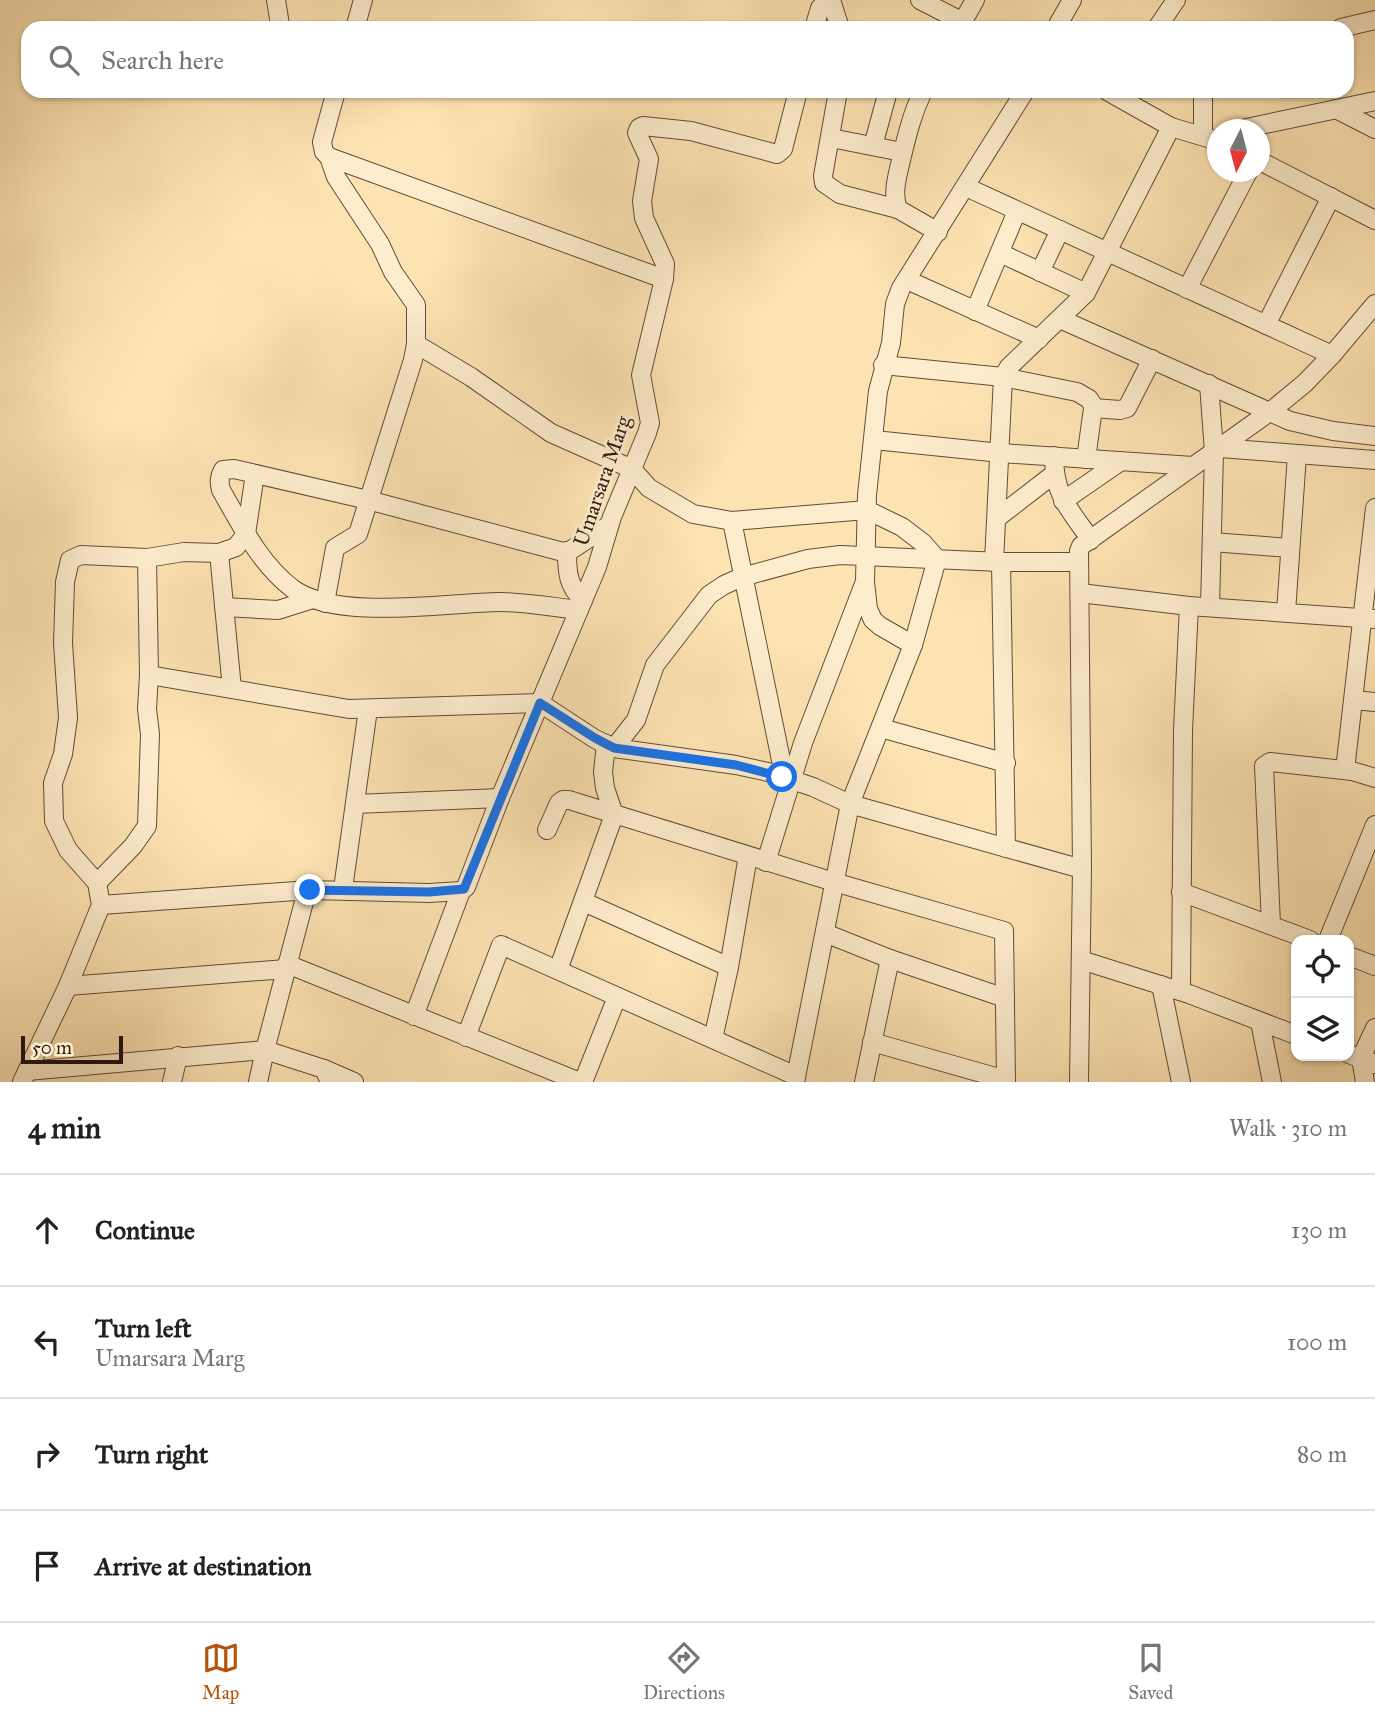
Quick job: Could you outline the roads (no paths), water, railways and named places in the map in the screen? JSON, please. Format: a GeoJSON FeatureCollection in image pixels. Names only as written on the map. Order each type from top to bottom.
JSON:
{"type":"FeatureCollection","features":[{"type":"Feature","properties":{"kind":"street"},"geometry":{"type":"LineString","coordinates":[[276,0],[279,21]]}},
{"type":"Feature","properties":{"kind":"street"},"geometry":{"type":"LineString","coordinates":[[357,21],[363,0]]}},
{"type":"Feature","properties":{"kind":"street"},"geometry":{"type":"LineString","coordinates":[[816,21],[820,8],[830,0],[838,21]]}},
{"type":"Feature","properties":{"kind":"street"},"geometry":{"type":"LineString","coordinates":[[920,0],[954,21]]}},
{"type":"Feature","properties":{"kind":"street"},"geometry":{"type":"LineString","coordinates":[[963,21],[975,0]]}},
{"type":"Feature","properties":{"kind":"street"},"geometry":{"type":"LineString","coordinates":[[1060,21],[1072,0]]}},
{"type":"Feature","properties":{"kind":"street"},"geometry":{"type":"LineString","coordinates":[[1162,21],[1175,0]]}},
{"type":"Feature","properties":{"kind":"street"},"geometry":{"type":"LineString","coordinates":[[1354,25],[1375,20]]}},
{"type":"Feature","properties":{"kind":"street"},"geometry":{"type":"LineString","coordinates":[[335,98],[321,142],[329,157],[664,279],[665,264],[643,212],[642,201],[649,159],[637,133],[639,128],[643,126],[691,131],[776,154],[783,149],[796,98]]}},
{"type":"Feature","properties":{"kind":"street"},"geometry":{"type":"LineString","coordinates":[[837,98],[824,183],[840,194],[898,209],[938,232]]}},
{"type":"Feature","properties":{"kind":"street"},"geometry":{"type":"LineString","coordinates":[[873,146],[886,98]]}},
{"type":"Feature","properties":{"kind":"street"},"geometry":{"type":"LineString","coordinates":[[898,209],[894,189],[910,120],[920,98]]}},
{"type":"Feature","properties":{"kind":"street"},"geometry":{"type":"LineString","coordinates":[[913,645],[873,620],[868,609],[865,582],[867,510],[878,391],[891,344],[895,304],[906,280],[1021,98]]}},
{"type":"Feature","properties":{"kind":"street"},"geometry":{"type":"LineString","coordinates":[[1122,98],[1171,127],[1207,136]]}},
{"type":"Feature","properties":{"kind":"street"},"geometry":{"type":"LineString","coordinates":[[1204,98],[1209,119]]}},
{"type":"Feature","properties":{"kind":"street"},"geometry":{"type":"LineString","coordinates":[[1270,123],[1375,101]]}},
{"type":"Feature","properties":{"kind":"street"},"geometry":{"type":"LineString","coordinates":[[1336,109],[1375,130]]}},
{"type":"Feature","properties":{"kind":"street"},"geometry":{"type":"LineString","coordinates":[[1006,848],[1006,763],[997,562],[1003,377],[1086,293],[1171,127]]}},
{"type":"Feature","properties":{"kind":"street"},"geometry":{"type":"LineString","coordinates":[[831,138],[902,152]]}},
{"type":"Feature","properties":{"kind":"street"},"geometry":{"type":"LineString","coordinates":[[319,601],[335,548],[358,534],[405,388],[416,344],[416,305],[393,272],[380,244],[335,177],[329,157]]}},
{"type":"Feature","properties":{"kind":"street"},"geometry":{"type":"LineString","coordinates":[[1270,166],[1375,220]]}},
{"type":"Feature","properties":{"kind":"street"},"geometry":{"type":"LineString","coordinates":[[1187,289],[1243,182]]}},
{"type":"Feature","properties":{"kind":"street"},"geometry":{"type":"LineString","coordinates":[[966,187],[1332,355]]}},
{"type":"Feature","properties":{"kind":"street"},"geometry":{"type":"LineString","coordinates":[[1266,325],[1331,197]]}},
{"type":"Feature","properties":{"kind":"street"},"geometry":{"type":"LineString","coordinates":[[975,311],[1017,211]]}},
{"type":"Feature","properties":{"kind":"street"},"geometry":{"type":"LineString","coordinates":[[1040,272],[1059,230]]}},
{"type":"Feature","properties":{"kind":"street"},"geometry":{"type":"LineString","coordinates":[[1000,253],[1086,293]]}},
{"type":"Feature","properties":{"kind":"street","name":"Umarsara Marg"},"geometry":{"type":"LineString","coordinates":[[414,1016],[461,891],[466,887],[500,798],[601,557],[609,525],[650,423],[641,374],[664,279]]}},
{"type":"Feature","properties":{"kind":"street"},"geometry":{"type":"LineString","coordinates":[[906,280],[1039,340]]}},
{"type":"Feature","properties":{"kind":"street"},"geometry":{"type":"LineString","coordinates":[[1079,1082],[1082,869],[1078,562],[1081,546],[1217,450],[1305,383],[1375,304]]}},
{"type":"Feature","properties":{"kind":"street"},"geometry":{"type":"LineString","coordinates":[[1060,319],[1290,421],[1375,436]]}},
{"type":"Feature","properties":{"kind":"street"},"geometry":{"type":"LineString","coordinates":[[416,344],[471,377],[551,433],[632,469],[649,488],[693,514],[732,521],[867,510],[902,527],[923,543],[937,559]]}},
{"type":"Feature","properties":{"kind":"street"},"geometry":{"type":"LineString","coordinates":[[1094,407],[1119,410],[1127,408],[1152,359]]}},
{"type":"Feature","properties":{"kind":"street"},"geometry":{"type":"LineString","coordinates":[[884,365],[1003,377],[1077,392],[1089,399],[1094,407],[1086,458]]}},
{"type":"Feature","properties":{"kind":"street"},"geometry":{"type":"LineString","coordinates":[[1209,384],[1217,450],[1210,607]]}},
{"type":"Feature","properties":{"kind":"street"},"geometry":{"type":"LineString","coordinates":[[874,440],[1001,453],[1054,465],[1086,458],[1193,466]]}},
{"type":"Feature","properties":{"kind":"street"},"geometry":{"type":"LineString","coordinates":[[1217,450],[1375,460]]}},
{"type":"Feature","properties":{"kind":"street"},"geometry":{"type":"LineString","coordinates":[[1286,612],[1297,455]]}},
{"type":"Feature","properties":{"kind":"street"},"geometry":{"type":"LineString","coordinates":[[1063,501],[1121,461]]}},
{"type":"Feature","properties":{"kind":"street"},"geometry":{"type":"LineString","coordinates":[[1054,465],[1063,501],[1091,540]]}},
{"type":"Feature","properties":{"kind":"street"},"geometry":{"type":"LineString","coordinates":[[997,518],[1054,465]]}},
{"type":"Feature","properties":{"kind":"street"},"geometry":{"type":"LineString","coordinates":[[567,552],[567,574],[581,605],[501,602],[358,608],[319,601],[296,591],[268,566],[246,534],[221,490],[219,481],[223,470],[228,469],[255,474],[368,500],[567,552],[609,525]]}},
{"type":"Feature","properties":{"kind":"street"},"geometry":{"type":"LineString","coordinates":[[24,1077],[68,986],[101,905],[97,883],[68,850],[54,821],[53,783],[63,754],[68,718],[63,643],[66,575],[70,560],[81,555],[147,558],[184,552],[219,553],[236,547],[246,534],[255,474]]}},
{"type":"Feature","properties":{"kind":"street"},"geometry":{"type":"LineString","coordinates":[[1345,770],[1353,700],[1369,618],[1375,509]]}},
{"type":"Feature","properties":{"kind":"street"},"geometry":{"type":"LineString","coordinates":[[732,521],[786,778]]}},
{"type":"Feature","properties":{"kind":"street"},"geometry":{"type":"LineString","coordinates":[[1212,542],[1290,548]]}},
{"type":"Feature","properties":{"kind":"street"},"geometry":{"type":"LineString","coordinates":[[219,553],[232,689]]}},
{"type":"Feature","properties":{"kind":"street"},"geometry":{"type":"LineString","coordinates":[[558,970],[614,815],[604,780],[603,760],[610,746],[636,720],[655,665],[709,595],[742,577],[808,559],[840,555],[997,562],[1078,562]]}},
{"type":"Feature","properties":{"kind":"street"},"geometry":{"type":"LineString","coordinates":[[97,883],[133,846],[147,826],[147,558]]}},
{"type":"Feature","properties":{"kind":"street"},"geometry":{"type":"LineString","coordinates":[[466,1037],[501,945],[713,1039],[795,1079],[850,804],[913,645],[937,559]]}},
{"type":"Feature","properties":{"kind":"street"},"geometry":{"type":"LineString","coordinates":[[766,862],[786,778],[865,582]]}},
{"type":"Feature","properties":{"kind":"street"},"geometry":{"type":"LineString","coordinates":[[1080,593],[1189,606],[1369,618]]}},
{"type":"Feature","properties":{"kind":"street"},"geometry":{"type":"LineString","coordinates":[[224,607],[278,610],[319,601]]}},
{"type":"Feature","properties":{"kind":"street"},"geometry":{"type":"LineString","coordinates":[[1181,991],[1183,730],[1189,606]]}},
{"type":"Feature","properties":{"kind":"street"},"geometry":{"type":"LineString","coordinates":[[149,675],[349,709],[540,703],[610,746],[736,765],[786,778],[850,804],[1082,869]]}},
{"type":"Feature","properties":{"kind":"street"},"geometry":{"type":"LineString","coordinates":[[1353,700],[1375,702]]}},
{"type":"Feature","properties":{"kind":"street"},"geometry":{"type":"LineString","coordinates":[[343,889],[368,709]]}},
{"type":"Feature","properties":{"kind":"street"},"geometry":{"type":"LineString","coordinates":[[881,728],[1006,763]]}},
{"type":"Feature","properties":{"kind":"street"},"geometry":{"type":"LineString","coordinates":[[1271,925],[1264,766],[1270,762],[1345,770],[1375,778]]}},
{"type":"Feature","properties":{"kind":"street"},"geometry":{"type":"LineString","coordinates":[[355,804],[500,798]]}},
{"type":"Feature","properties":{"kind":"street"},"geometry":{"type":"LineString","coordinates":[[547,830],[562,800],[1004,931],[1006,1081],[872,1042]]}},
{"type":"Feature","properties":{"kind":"street"},"geometry":{"type":"LineString","coordinates":[[1330,935],[1375,825]]}},
{"type":"Feature","properties":{"kind":"street"},"geometry":{"type":"LineString","coordinates":[[713,1039],[729,967],[748,856]]}},
{"type":"Feature","properties":{"kind":"street"},"geometry":{"type":"LineString","coordinates":[[101,905],[310,890],[461,891]]}},
{"type":"Feature","properties":{"kind":"street"},"geometry":{"type":"LineString","coordinates":[[258,1082],[304,898],[310,890]]}},
{"type":"Feature","properties":{"kind":"street"},"geometry":{"type":"LineString","coordinates":[[1181,892],[1297,935]]}},
{"type":"Feature","properties":{"kind":"street"},"geometry":{"type":"LineString","coordinates":[[584,902],[729,967]]}},
{"type":"Feature","properties":{"kind":"street"},"geometry":{"type":"LineString","coordinates":[[825,933],[890,959],[1005,998]]}},
{"type":"Feature","properties":{"kind":"street"},"geometry":{"type":"LineString","coordinates":[[1354,958],[1375,966]]}},
{"type":"Feature","properties":{"kind":"street"},"geometry":{"type":"LineString","coordinates":[[864,1082],[890,959]]}},
{"type":"Feature","properties":{"kind":"street"},"geometry":{"type":"LineString","coordinates":[[1081,960],[1181,991],[1291,1033]]}},
{"type":"Feature","properties":{"kind":"street"},"geometry":{"type":"LineString","coordinates":[[68,986],[287,967],[581,1082],[617,997]]}},
{"type":"Feature","properties":{"kind":"street"},"geometry":{"type":"LineString","coordinates":[[1161,985],[1181,1082]]}},
{"type":"Feature","properties":{"kind":"street"},"geometry":{"type":"LineString","coordinates":[[1260,1021],[1272,1082]]}},
{"type":"Feature","properties":{"kind":"street"},"geometry":{"type":"LineString","coordinates":[[1365,1082],[1362,1059],[1375,1028]]}},
{"type":"Feature","properties":{"kind":"street"},"geometry":{"type":"LineString","coordinates":[[24,1077],[178,1056],[265,1050],[327,1075],[354,1082]]}},
{"type":"Feature","properties":{"kind":"street"},"geometry":{"type":"LineString","coordinates":[[172,1082],[178,1056]]}}]}
